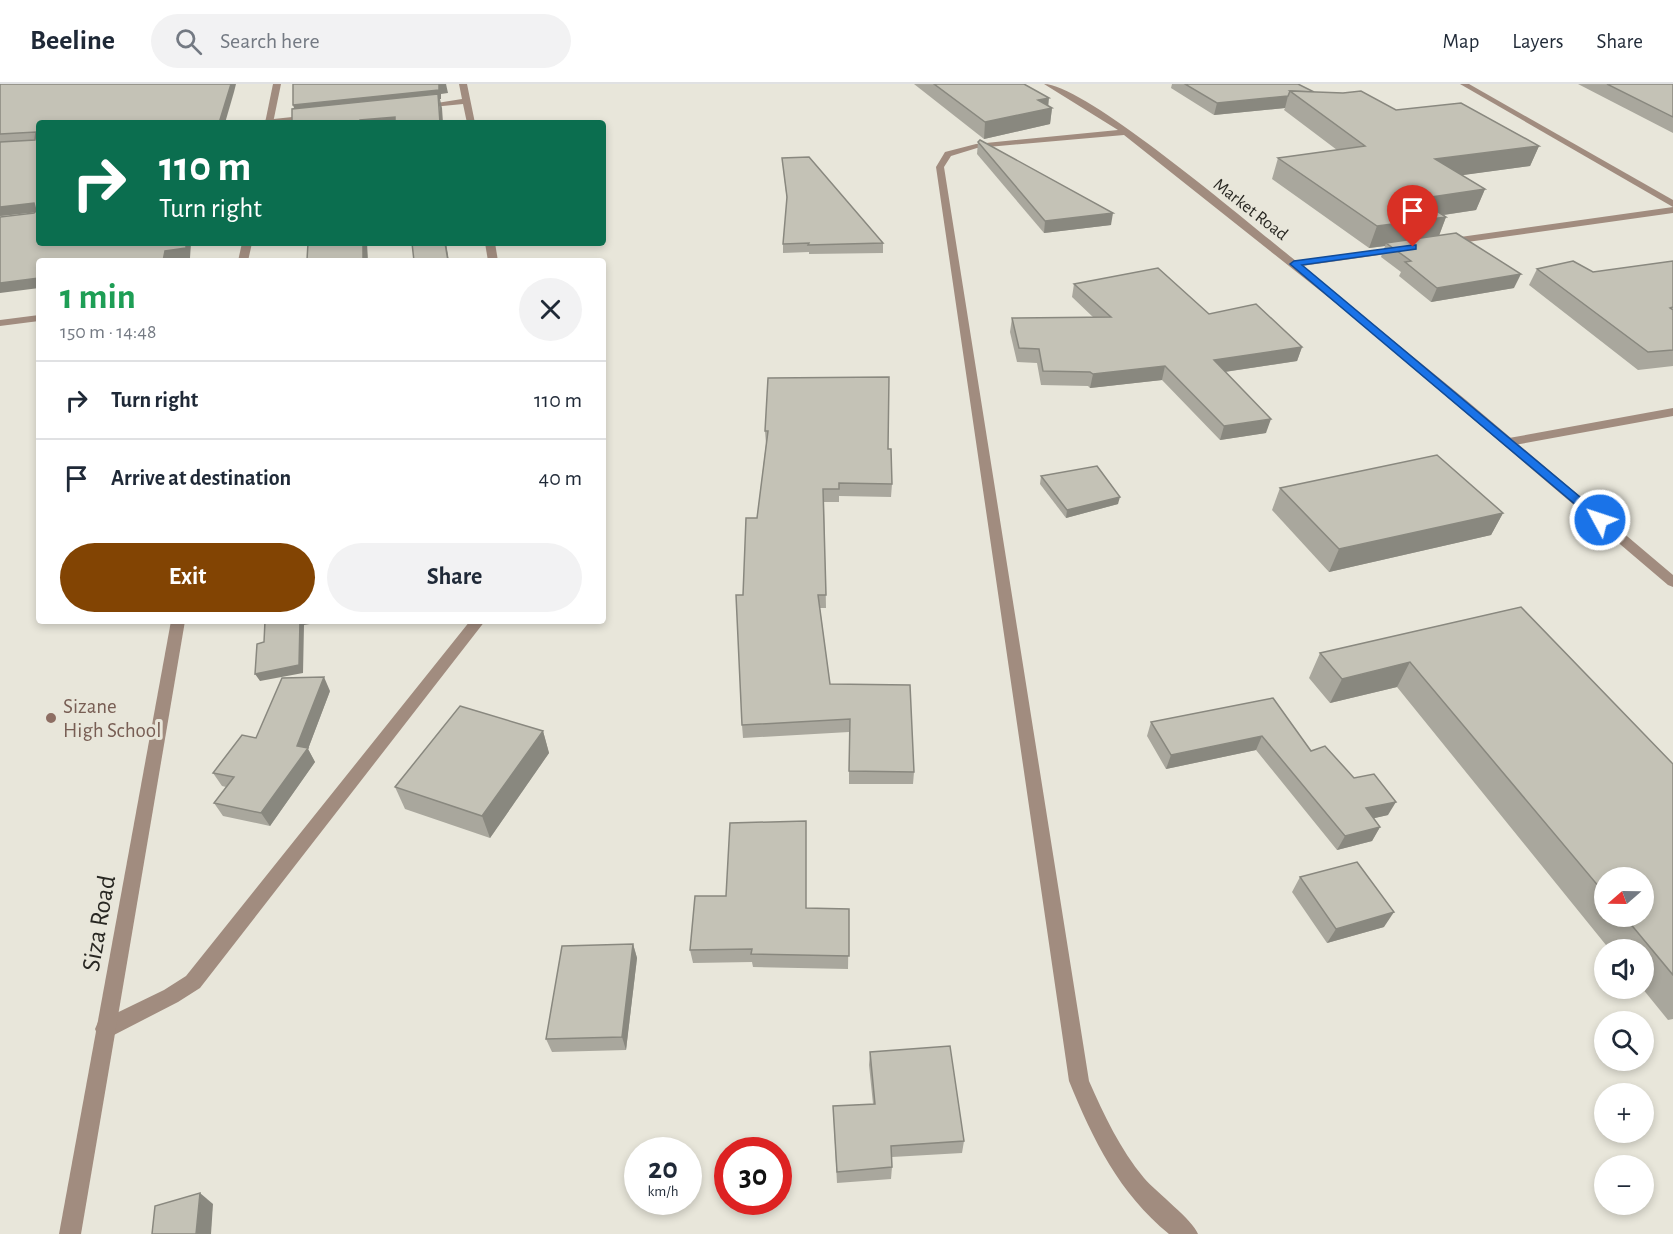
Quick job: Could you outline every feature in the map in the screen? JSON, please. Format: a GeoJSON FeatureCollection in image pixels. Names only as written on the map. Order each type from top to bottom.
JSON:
{"type":"FeatureCollection","features":[{"type":"Feature","properties":{"kind":"street"},"geometry":{"type":"LineString","coordinates":[[269,120],[277,84]]}},
{"type":"Feature","properties":{"kind":"street"},"geometry":{"type":"LineString","coordinates":[[463,84],[471,120]]}},
{"type":"Feature","properties":{"kind":"street","name":"Market Road"},"geometry":{"type":"LineString","coordinates":[[1048,84],[1082,102],[1126,132],[1294,264],[1509,442],[1673,582]]}},
{"type":"Feature","properties":{"kind":"street"},"geometry":{"type":"LineString","coordinates":[[1464,84],[1673,204]]}},
{"type":"Feature","properties":{"kind":"street"},"geometry":{"type":"LineString","coordinates":[[410,107],[468,101]]}},
{"type":"Feature","properties":{"kind":"street"},"geometry":{"type":"LineString","coordinates":[[288,120],[316,117]]}},
{"type":"Feature","properties":{"kind":"street"},"geometry":{"type":"LineString","coordinates":[[1126,132],[969,148],[948,154],[940,167],[1079,1081],[1100,1131],[1131,1182],[1187,1234]]}},
{"type":"Feature","properties":{"kind":"street"},"geometry":{"type":"LineString","coordinates":[[1436,244],[1673,210]]}},
{"type":"Feature","properties":{"kind":"street"},"geometry":{"type":"LineString","coordinates":[[1294,264],[1413,247]]}},
{"type":"Feature","properties":{"kind":"street"},"geometry":{"type":"LineString","coordinates":[[0,323],[36,318]]}},
{"type":"Feature","properties":{"kind":"street"},"geometry":{"type":"LineString","coordinates":[[1509,442],[1673,412]]}},
{"type":"Feature","properties":{"kind":"street","name":"Siza Road"},"geometry":{"type":"LineString","coordinates":[[70,1234],[177,624]]}},
{"type":"Feature","properties":{"kind":"street"},"geometry":{"type":"LineString","coordinates":[[105,1029],[171,996],[193,982],[476,624]]}},
{"type":"Feature","properties":{"kind":"building"},"geometry":{"type":"Polygon","coordinates":[[[0,84],[231,84],[220,120],[36,120],[36,132],[0,134],[0,84]]]}},
{"type":"Feature","properties":{"kind":"building"},"geometry":{"type":"Polygon","coordinates":[[[293,84],[446,84],[439,85],[439,90],[293,105],[293,84]]]}},
{"type":"Feature","properties":{"kind":"building"},"geometry":{"type":"Polygon","coordinates":[[[934,84],[1024,84],[1049,98],[1038,100],[1052,108],[985,122],[934,84]]]}},
{"type":"Feature","properties":{"kind":"building"},"geometry":{"type":"Polygon","coordinates":[[[1185,84],[1298,84],[1314,92],[1290,91],[1288,96],[1217,103],[1185,84]]]}},
{"type":"Feature","properties":{"kind":"building"},"geometry":{"type":"Polygon","coordinates":[[[1607,84],[1673,84],[1673,117],[1607,84]]]}},
{"type":"Feature","properties":{"kind":"building"},"geometry":{"type":"Polygon","coordinates":[[[1290,91],[1343,93],[1361,91],[1396,110],[1461,103],[1539,146],[1435,159],[1485,189],[1418,199],[1446,217],[1377,226],[1278,158],[1365,146],[1290,91]]]}},
{"type":"Feature","properties":{"kind":"building"},"geometry":{"type":"Polygon","coordinates":[[[438,94],[440,120],[395,120],[395,117],[360,120],[292,120],[292,109],[438,94]]]}},
{"type":"Feature","properties":{"kind":"building"},"geometry":{"type":"Polygon","coordinates":[[[36,132],[36,211],[34,203],[0,207],[0,142],[35,140],[36,132]]]}},
{"type":"Feature","properties":{"kind":"building"},"geometry":{"type":"Polygon","coordinates":[[[980,140],[1113,213],[1045,221],[978,142],[980,140]]]}},
{"type":"Feature","properties":{"kind":"building"},"geometry":{"type":"Polygon","coordinates":[[[809,157],[883,243],[783,244],[787,197],[782,158],[809,157]]]}},
{"type":"Feature","properties":{"kind":"building"},"geometry":{"type":"Polygon","coordinates":[[[36,211],[36,246],[186,246],[186,248],[165,251],[164,258],[36,258],[36,278],[0,283],[0,217],[36,211]]]}},
{"type":"Feature","properties":{"kind":"building"},"geometry":{"type":"Polygon","coordinates":[[[1456,233],[1521,274],[1437,288],[1405,262],[1411,261],[1386,243],[1456,233]]]}},
{"type":"Feature","properties":{"kind":"building"},"geometry":{"type":"Polygon","coordinates":[[[308,246],[363,246],[363,258],[307,258],[308,246]]]}},
{"type":"Feature","properties":{"kind":"building"},"geometry":{"type":"Polygon","coordinates":[[[412,246],[446,246],[448,258],[414,258],[412,246]]]}},
{"type":"Feature","properties":{"kind":"building"},"geometry":{"type":"Polygon","coordinates":[[[1573,261],[1593,272],[1673,261],[1673,307],[1670,308],[1673,310],[1673,350],[1648,352],[1537,269],[1573,261]]]}},
{"type":"Feature","properties":{"kind":"building"},"geometry":{"type":"Polygon","coordinates":[[[1158,268],[1209,314],[1256,304],[1302,347],[1214,360],[1271,419],[1224,426],[1165,366],[1093,374],[1090,372],[1043,371],[1039,349],[1019,348],[1012,318],[1111,317],[1074,284],[1158,268]]]}},
{"type":"Feature","properties":{"kind":"building"},"geometry":{"type":"Polygon","coordinates":[[[889,377],[888,449],[891,449],[892,484],[839,483],[839,489],[823,489],[826,595],[818,595],[830,684],[910,685],[914,772],[849,771],[850,719],[742,725],[736,595],[743,595],[746,518],[757,518],[768,431],[765,431],[768,378],[889,377]]]}},
{"type":"Feature","properties":{"kind":"building"},"geometry":{"type":"Polygon","coordinates":[[[1437,455],[1503,513],[1339,549],[1280,488],[1437,455]]]}},
{"type":"Feature","properties":{"kind":"building"},"geometry":{"type":"Polygon","coordinates":[[[1097,466],[1120,497],[1067,510],[1041,476],[1097,466]]]}},
{"type":"Feature","properties":{"kind":"building"},"geometry":{"type":"Polygon","coordinates":[[[1521,607],[1673,764],[1673,975],[1654,952],[1654,939],[1643,939],[1633,927],[1654,927],[1654,867],[1594,867],[1594,881],[1410,662],[1342,679],[1320,653],[1521,607]]]}},
{"type":"Feature","properties":{"kind":"building"},"geometry":{"type":"Polygon","coordinates":[[[265,624],[300,624],[299,665],[255,674],[257,644],[264,642],[265,624]]]}},
{"type":"Feature","properties":{"kind":"building"},"geometry":{"type":"Polygon","coordinates":[[[324,677],[297,746],[308,748],[261,813],[214,803],[234,777],[213,773],[242,735],[256,738],[282,678],[324,677]]]}},
{"type":"Feature","properties":{"kind":"building"},"geometry":{"type":"Polygon","coordinates":[[[1273,698],[1311,751],[1325,746],[1354,778],[1374,774],[1396,802],[1366,808],[1380,827],[1345,836],[1262,736],[1171,755],[1151,722],[1273,698]]]}},
{"type":"Feature","properties":{"kind":"building"},"geometry":{"type":"Polygon","coordinates":[[[460,706],[543,731],[482,816],[395,787],[460,706]]]}},
{"type":"Feature","properties":{"kind":"building"},"geometry":{"type":"Polygon","coordinates":[[[806,821],[806,908],[849,909],[849,956],[751,954],[752,949],[690,950],[695,896],[726,896],[730,823],[806,821]]]}},
{"type":"Feature","properties":{"kind":"building"},"geometry":{"type":"Polygon","coordinates":[[[1357,862],[1394,912],[1336,929],[1300,877],[1357,862]]]}},
{"type":"Feature","properties":{"kind":"building"},"geometry":{"type":"Polygon","coordinates":[[[633,944],[622,1037],[546,1039],[562,946],[633,944]]]}},
{"type":"Feature","properties":{"kind":"building"},"geometry":{"type":"Polygon","coordinates":[[[950,1046],[964,1141],[891,1146],[892,1167],[837,1172],[833,1106],[875,1104],[870,1052],[950,1046]]]}},
{"type":"Feature","properties":{"kind":"building"},"geometry":{"type":"Polygon","coordinates":[[[200,1193],[196,1234],[152,1234],[155,1206],[200,1193]]]}},
{"type":"Feature","properties":{"kind":"place","name":"Sizane High School"},"geometry":{"type":"Point","coordinates":[51,718]}},
{"type":"Feature","properties":{"kind":"route"},"geometry":{"type":"LineString","coordinates":[[1413,247],[1294,264],[1600,520]]}}]}
